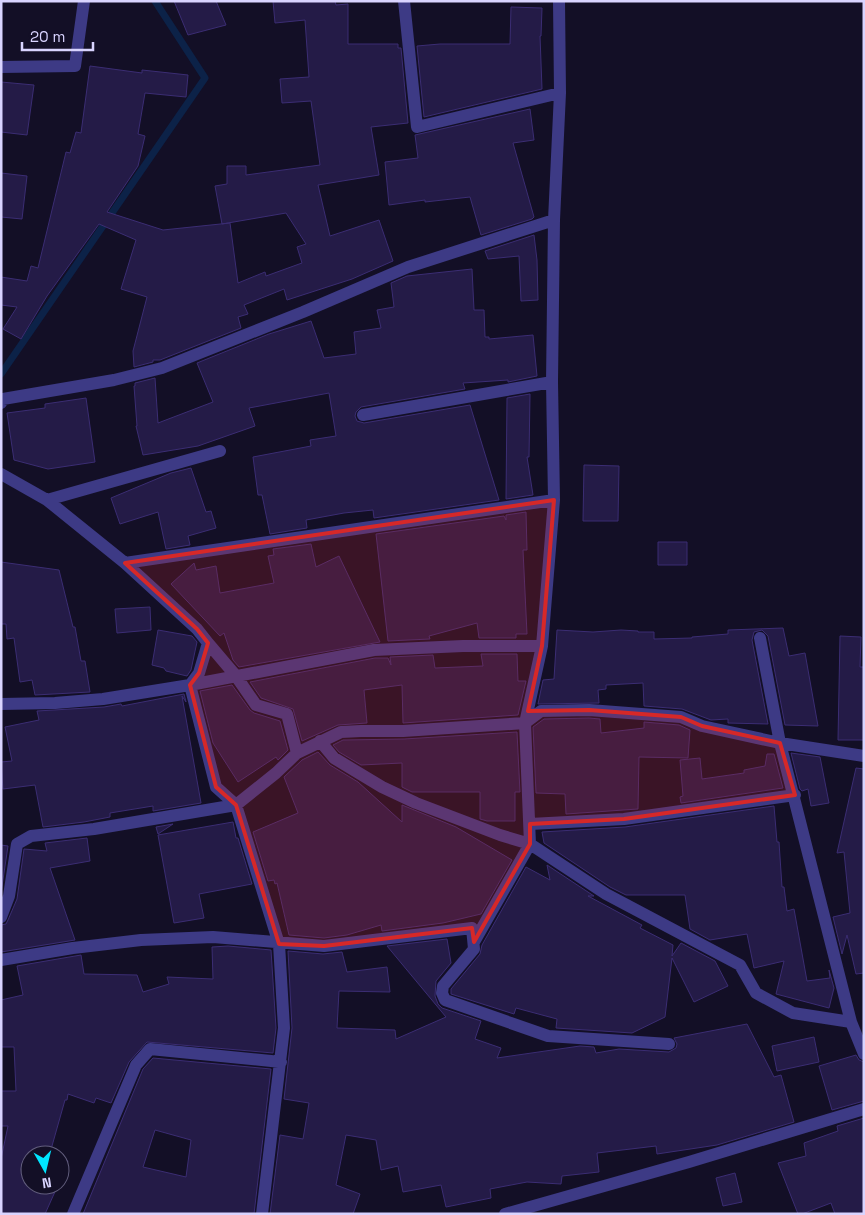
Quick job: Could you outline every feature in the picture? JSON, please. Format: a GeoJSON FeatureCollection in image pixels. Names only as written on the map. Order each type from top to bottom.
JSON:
{"type":"FeatureCollection","features":[{"type":"Feature","properties":{"kind":"street"},"geometry":{"type":"LineString","coordinates":[[1,67],[75,66],[84,1]]}},
{"type":"Feature","properties":{"kind":"street"},"geometry":{"type":"LineString","coordinates":[[404,1],[417,128],[560,93]]}},
{"type":"Feature","properties":{"kind":"street"},"geometry":{"type":"LineString","coordinates":[[474,942],[530,844],[525,723],[542,646],[554,500],[552,382],[554,220],[560,93],[559,1]]}},
{"type":"Feature","properties":{"kind":"street"},"geometry":{"type":"LineString","coordinates":[[1,403],[3,399],[114,380],[162,368],[408,268],[554,220]]}},
{"type":"Feature","properties":{"kind":"street"},"geometry":{"type":"LineString","coordinates":[[363,416],[552,382]]}},
{"type":"Feature","properties":{"kind":"street"},"geometry":{"type":"LineString","coordinates":[[47,500],[220,451]]}},
{"type":"Feature","properties":{"kind":"street"},"geometry":{"type":"LineString","coordinates":[[1,474],[47,500],[125,563],[197,629],[236,676],[256,705],[287,714],[297,753]]}},
{"type":"Feature","properties":{"kind":"street"},"geometry":{"type":"LineString","coordinates":[[125,563],[554,500]]}},
{"type":"Feature","properties":{"kind":"street"},"geometry":{"type":"LineString","coordinates":[[760,638],[780,743],[795,795],[851,1022],[864,1054]]}},
{"type":"Feature","properties":{"kind":"street"},"geometry":{"type":"LineString","coordinates":[[190,685],[199,673],[208,643]]}},
{"type":"Feature","properties":{"kind":"street"},"geometry":{"type":"LineString","coordinates":[[1,704],[55,704],[103,699],[190,685],[374,650],[463,646],[542,646]]}},
{"type":"Feature","properties":{"kind":"street"},"geometry":{"type":"LineString","coordinates":[[190,685],[216,787],[236,804],[279,944],[284,1028],[262,1214]]}},
{"type":"Feature","properties":{"kind":"street"},"geometry":{"type":"LineString","coordinates":[[1,917],[9,896],[17,844],[31,836],[94,829],[236,804],[276,773],[297,753],[341,732],[403,731],[525,723],[541,711],[589,710],[681,717],[702,726],[780,743],[864,756]]}},
{"type":"Feature","properties":{"kind":"street"},"geometry":{"type":"LineString","coordinates":[[320,741],[334,758],[382,787],[416,804],[530,844],[606,894],[740,965],[756,993],[793,1013],[851,1022]]}},
{"type":"Feature","properties":{"kind":"street"},"geometry":{"type":"LineString","coordinates":[[530,824],[624,819],[795,795]]}},
{"type":"Feature","properties":{"kind":"street"},"geometry":{"type":"LineString","coordinates":[[1,960],[73,948],[141,940],[213,937],[279,944],[324,946],[472,928],[474,949],[443,986],[442,993],[445,1000],[548,1036],[669,1044]]}},
{"type":"Feature","properties":{"kind":"street"},"geometry":{"type":"LineString","coordinates":[[72,1214],[136,1065],[150,1049],[281,1062]]}},
{"type":"Feature","properties":{"kind":"street"},"geometry":{"type":"LineString","coordinates":[[505,1214],[689,1162],[864,1109]]}},
{"type":"Feature","properties":{"kind":"highlighted area"},"geometry":{"type":"Polygon","coordinates":[[[554,500],[542,646],[528,711],[589,710],[681,717],[702,726],[780,743],[795,795],[624,819],[530,824],[530,844],[474,942],[472,928],[324,946],[279,944],[236,805],[216,787],[190,685],[199,673],[208,643],[197,629],[125,563],[554,500]]]}},
{"type":"Feature","properties":{"kind":"building"},"geometry":{"type":"Polygon","coordinates":[[[174,1],[216,1],[226,25],[188,35],[174,1]]]}},
{"type":"Feature","properties":{"kind":"building"},"geometry":{"type":"Polygon","coordinates":[[[273,1],[335,1],[336,5],[348,4],[348,44],[398,44],[398,48],[401,48],[408,123],[371,127],[379,175],[318,185],[330,236],[379,220],[393,261],[352,279],[287,300],[284,289],[244,305],[248,314],[238,317],[241,328],[160,360],[153,360],[153,362],[134,367],[133,351],[147,297],[121,289],[136,240],[99,224],[47,296],[21,339],[3,329],[17,307],[1,305],[1,277],[27,281],[31,266],[38,268],[66,152],[70,153],[76,132],[81,133],[90,66],[142,73],[142,70],[188,75],[186,97],[145,93],[138,134],[145,136],[138,166],[107,212],[163,230],[222,224],[215,186],[227,184],[227,166],[246,166],[246,175],[320,165],[311,101],[282,103],[280,79],[309,77],[305,20],[275,23],[273,1]],[[286,213],[224,224],[230,223],[238,283],[265,272],[266,276],[302,263],[297,247],[306,244],[286,213]]]}},
{"type":"Feature","properties":{"kind":"building"},"geometry":{"type":"Polygon","coordinates":[[[511,7],[542,8],[540,36],[542,89],[424,117],[417,46],[440,44],[510,44],[511,7]]]}},
{"type":"Feature","properties":{"kind":"building"},"geometry":{"type":"Polygon","coordinates":[[[1,82],[34,85],[27,135],[1,132],[1,82]]]}},
{"type":"Feature","properties":{"kind":"building"},"geometry":{"type":"Polygon","coordinates":[[[530,109],[534,140],[513,143],[534,217],[532,219],[481,235],[470,197],[389,205],[385,162],[418,158],[415,135],[530,109]]]}},
{"type":"Feature","properties":{"kind":"building"},"geometry":{"type":"Polygon","coordinates":[[[1,173],[27,176],[22,219],[1,217],[1,173]]]}},
{"type":"Feature","properties":{"kind":"building"},"geometry":{"type":"Polygon","coordinates":[[[534,235],[538,300],[521,301],[519,256],[488,259],[485,251],[534,235]]]}},
{"type":"Feature","properties":{"kind":"building"},"geometry":{"type":"Polygon","coordinates":[[[472,269],[474,310],[484,310],[485,337],[489,337],[489,339],[533,335],[537,376],[508,382],[508,380],[463,383],[465,389],[361,407],[355,416],[357,421],[364,423],[470,405],[499,500],[374,518],[373,510],[344,513],[306,520],[307,528],[270,534],[262,495],[258,495],[253,457],[311,446],[310,440],[336,436],[329,393],[249,408],[255,426],[198,446],[143,455],[136,426],[135,383],[155,378],[158,423],[213,402],[197,363],[269,334],[311,321],[324,358],[356,354],[354,332],[381,328],[377,310],[394,307],[391,283],[407,276],[472,269]]]}},
{"type":"Feature","properties":{"kind":"building"},"geometry":{"type":"Polygon","coordinates":[[[530,394],[529,457],[527,457],[533,495],[506,499],[507,398],[530,394]]]}},
{"type":"Feature","properties":{"kind":"building"},"geometry":{"type":"Polygon","coordinates":[[[86,398],[95,462],[48,469],[14,460],[7,413],[45,408],[45,404],[86,398]]]}},
{"type":"Feature","properties":{"kind":"building"},"geometry":{"type":"Polygon","coordinates":[[[584,465],[619,466],[618,521],[583,521],[584,465]]]}},
{"type":"Feature","properties":{"kind":"building"},"geometry":{"type":"Polygon","coordinates":[[[191,468],[206,512],[211,511],[216,528],[188,536],[190,545],[166,549],[158,512],[120,524],[111,498],[171,473],[191,468]]]}},
{"type":"Feature","properties":{"kind":"building"},"geometry":{"type":"Polygon","coordinates":[[[526,512],[527,550],[523,550],[527,634],[516,634],[516,638],[479,638],[477,623],[429,636],[430,639],[388,641],[376,534],[504,516],[506,520],[506,515],[526,512]]]}},
{"type":"Feature","properties":{"kind":"building"},"geometry":{"type":"Polygon","coordinates":[[[658,542],[687,542],[687,565],[658,565],[658,542]]]}},
{"type":"Feature","properties":{"kind":"building"},"geometry":{"type":"Polygon","coordinates":[[[311,544],[316,567],[339,556],[380,642],[239,667],[233,660],[224,633],[220,636],[171,584],[194,563],[196,570],[216,566],[220,593],[274,583],[268,556],[274,555],[273,549],[311,544]]]}},
{"type":"Feature","properties":{"kind":"building"},"geometry":{"type":"Polygon","coordinates":[[[1,562],[59,570],[73,627],[75,627],[81,661],[85,661],[90,692],[35,695],[32,680],[20,682],[14,638],[7,639],[6,624],[1,624],[1,562]]]}},
{"type":"Feature","properties":{"kind":"building"},"geometry":{"type":"Polygon","coordinates":[[[150,607],[151,630],[117,633],[115,609],[150,607]]]}},
{"type":"Feature","properties":{"kind":"building"},"geometry":{"type":"Polygon","coordinates":[[[783,628],[789,656],[805,653],[818,726],[785,725],[768,636],[762,630],[754,632],[752,640],[768,724],[728,723],[728,719],[711,720],[682,709],[644,706],[643,683],[606,685],[606,689],[598,690],[599,703],[538,704],[543,680],[554,679],[557,630],[654,632],[654,639],[692,638],[728,634],[728,630],[783,628]]]}},
{"type":"Feature","properties":{"kind":"building"},"geometry":{"type":"Polygon","coordinates":[[[158,630],[192,636],[197,642],[191,670],[187,676],[166,671],[164,668],[152,665],[158,630]]]}},
{"type":"Feature","properties":{"kind":"building"},"geometry":{"type":"Polygon","coordinates":[[[840,636],[861,637],[860,667],[864,667],[864,740],[838,740],[840,636]]]}},
{"type":"Feature","properties":{"kind":"building"},"geometry":{"type":"Polygon","coordinates":[[[481,654],[517,654],[518,681],[526,681],[518,715],[403,723],[402,685],[364,690],[367,723],[338,725],[302,741],[293,709],[261,698],[250,682],[375,658],[388,658],[391,665],[390,657],[433,655],[435,668],[483,666],[481,654]]]}},
{"type":"Feature","properties":{"kind":"building"},"geometry":{"type":"Polygon","coordinates":[[[232,685],[254,713],[280,721],[288,750],[278,760],[276,757],[238,782],[213,743],[200,691],[232,685]]]}},
{"type":"Feature","properties":{"kind":"building"},"geometry":{"type":"Polygon","coordinates":[[[184,694],[186,702],[182,696],[201,803],[153,811],[153,806],[110,813],[110,817],[84,822],[43,827],[35,785],[3,789],[1,762],[12,761],[5,727],[39,720],[37,711],[104,707],[121,704],[122,706],[184,694]]]}},
{"type":"Feature","properties":{"kind":"building"},"geometry":{"type":"Polygon","coordinates":[[[544,719],[600,719],[601,733],[644,728],[644,722],[679,725],[690,730],[688,758],[639,757],[638,809],[566,814],[565,794],[536,793],[533,727],[544,719]]]}},
{"type":"Feature","properties":{"kind":"building"},"geometry":{"type":"Polygon","coordinates":[[[517,732],[520,792],[515,792],[515,821],[487,821],[480,819],[480,792],[412,792],[402,787],[402,763],[361,765],[339,752],[333,745],[343,740],[404,739],[517,732]]]}},
{"type":"Feature","properties":{"kind":"building"},"geometry":{"type":"Polygon","coordinates":[[[318,752],[330,765],[358,782],[402,822],[402,805],[456,827],[512,860],[481,914],[443,923],[382,931],[381,925],[347,935],[324,938],[289,935],[277,883],[275,884],[274,880],[268,881],[253,832],[298,813],[284,777],[302,760],[318,752]]]}},
{"type":"Feature","properties":{"kind":"building"},"geometry":{"type":"Polygon","coordinates":[[[791,753],[820,757],[829,803],[811,806],[808,789],[802,791],[800,789],[791,753]]]}},
{"type":"Feature","properties":{"kind":"building"},"geometry":{"type":"Polygon","coordinates":[[[767,754],[774,754],[783,788],[681,803],[680,797],[683,796],[680,760],[700,758],[702,779],[744,773],[744,770],[765,766],[767,754]]]}},
{"type":"Feature","properties":{"kind":"building"},"geometry":{"type":"Polygon","coordinates":[[[856,768],[864,769],[864,973],[856,974],[847,935],[842,954],[833,917],[850,913],[844,852],[837,853],[856,768]]]}},
{"type":"Feature","properties":{"kind":"building"},"geometry":{"type":"Polygon","coordinates":[[[774,806],[782,887],[784,887],[787,911],[794,909],[807,981],[830,978],[829,970],[834,988],[829,1008],[776,994],[784,961],[754,968],[747,934],[710,940],[690,929],[685,895],[626,895],[610,887],[544,843],[542,832],[625,827],[774,806]]]}},
{"type":"Feature","properties":{"kind":"building"},"geometry":{"type":"Polygon","coordinates":[[[233,822],[236,838],[238,838],[252,884],[199,894],[204,918],[174,923],[158,835],[233,822]]]}},
{"type":"Feature","properties":{"kind":"building"},"geometry":{"type":"Polygon","coordinates":[[[173,824],[158,834],[156,827],[173,824]]]}},
{"type":"Feature","properties":{"kind":"building"},"geometry":{"type":"Polygon","coordinates":[[[87,838],[90,861],[50,868],[75,940],[1,952],[1,925],[6,924],[17,899],[24,849],[47,851],[45,843],[87,838]]]}},
{"type":"Feature","properties":{"kind":"building"},"geometry":{"type":"Polygon","coordinates":[[[1,845],[8,846],[1,893],[1,845]]]}},
{"type":"Feature","properties":{"kind":"building"},"geometry":{"type":"Polygon","coordinates":[[[547,865],[594,896],[588,896],[642,925],[640,928],[673,945],[672,956],[681,943],[715,961],[728,986],[694,1002],[672,958],[665,1017],[632,1033],[556,1028],[557,1019],[516,1008],[514,1014],[451,994],[451,989],[480,954],[482,945],[526,867],[550,880],[547,865]]]}},
{"type":"Feature","properties":{"kind":"building"},"geometry":{"type":"Polygon","coordinates":[[[447,939],[451,963],[436,981],[435,996],[438,1004],[442,1008],[481,1021],[475,1039],[501,1048],[497,1058],[580,1046],[594,1047],[596,1053],[619,1049],[669,1052],[676,1048],[677,1044],[674,1038],[747,1024],[774,1077],[781,1075],[794,1122],[717,1145],[657,1154],[656,1146],[597,1153],[599,1172],[562,1176],[561,1184],[527,1182],[490,1189],[491,1198],[446,1207],[441,1185],[403,1192],[398,1166],[381,1170],[376,1140],[346,1135],[336,1185],[360,1194],[353,1214],[270,1214],[280,1135],[303,1139],[309,1103],[284,1099],[292,1028],[288,951],[323,954],[342,952],[347,972],[387,967],[390,992],[339,991],[337,1028],[395,1030],[396,1039],[446,1017],[387,946],[447,939]]]}},
{"type":"Feature","properties":{"kind":"building"},"geometry":{"type":"Polygon","coordinates":[[[228,946],[271,950],[276,1028],[273,1053],[147,1042],[129,1062],[111,1103],[96,1098],[94,1103],[68,1094],[52,1145],[20,1145],[20,1195],[54,1195],[45,1214],[1,1214],[1,1159],[8,1126],[1,1126],[1,1091],[16,1091],[14,1047],[1,1047],[1,1000],[23,995],[17,966],[81,955],[84,974],[137,975],[143,992],[169,984],[167,977],[213,979],[212,947],[228,946]]]}},
{"type":"Feature","properties":{"kind":"building"},"geometry":{"type":"Polygon","coordinates":[[[814,1037],[819,1062],[777,1071],[772,1046],[814,1037]]]}},
{"type":"Feature","properties":{"kind":"building"},"geometry":{"type":"Polygon","coordinates":[[[856,1055],[859,1060],[864,1062],[864,1101],[832,1110],[819,1066],[856,1055]]]}},
{"type":"Feature","properties":{"kind":"building"},"geometry":{"type":"Polygon","coordinates":[[[153,1058],[271,1069],[254,1214],[83,1214],[143,1069],[153,1058]],[[155,1130],[143,1167],[186,1177],[191,1140],[155,1130]]]}},
{"type":"Feature","properties":{"kind":"building"},"geometry":{"type":"Polygon","coordinates":[[[864,1118],[864,1214],[835,1214],[831,1203],[798,1214],[778,1163],[806,1156],[804,1143],[838,1131],[837,1126],[864,1118]]]}},
{"type":"Feature","properties":{"kind":"building"},"geometry":{"type":"Polygon","coordinates":[[[735,1173],[742,1202],[723,1206],[716,1178],[735,1173]]]}},
{"type":"Feature","properties":{"kind":"waterway"},"geometry":{"type":"LineString","coordinates":[[1,374],[205,78],[155,1]]}}]}
